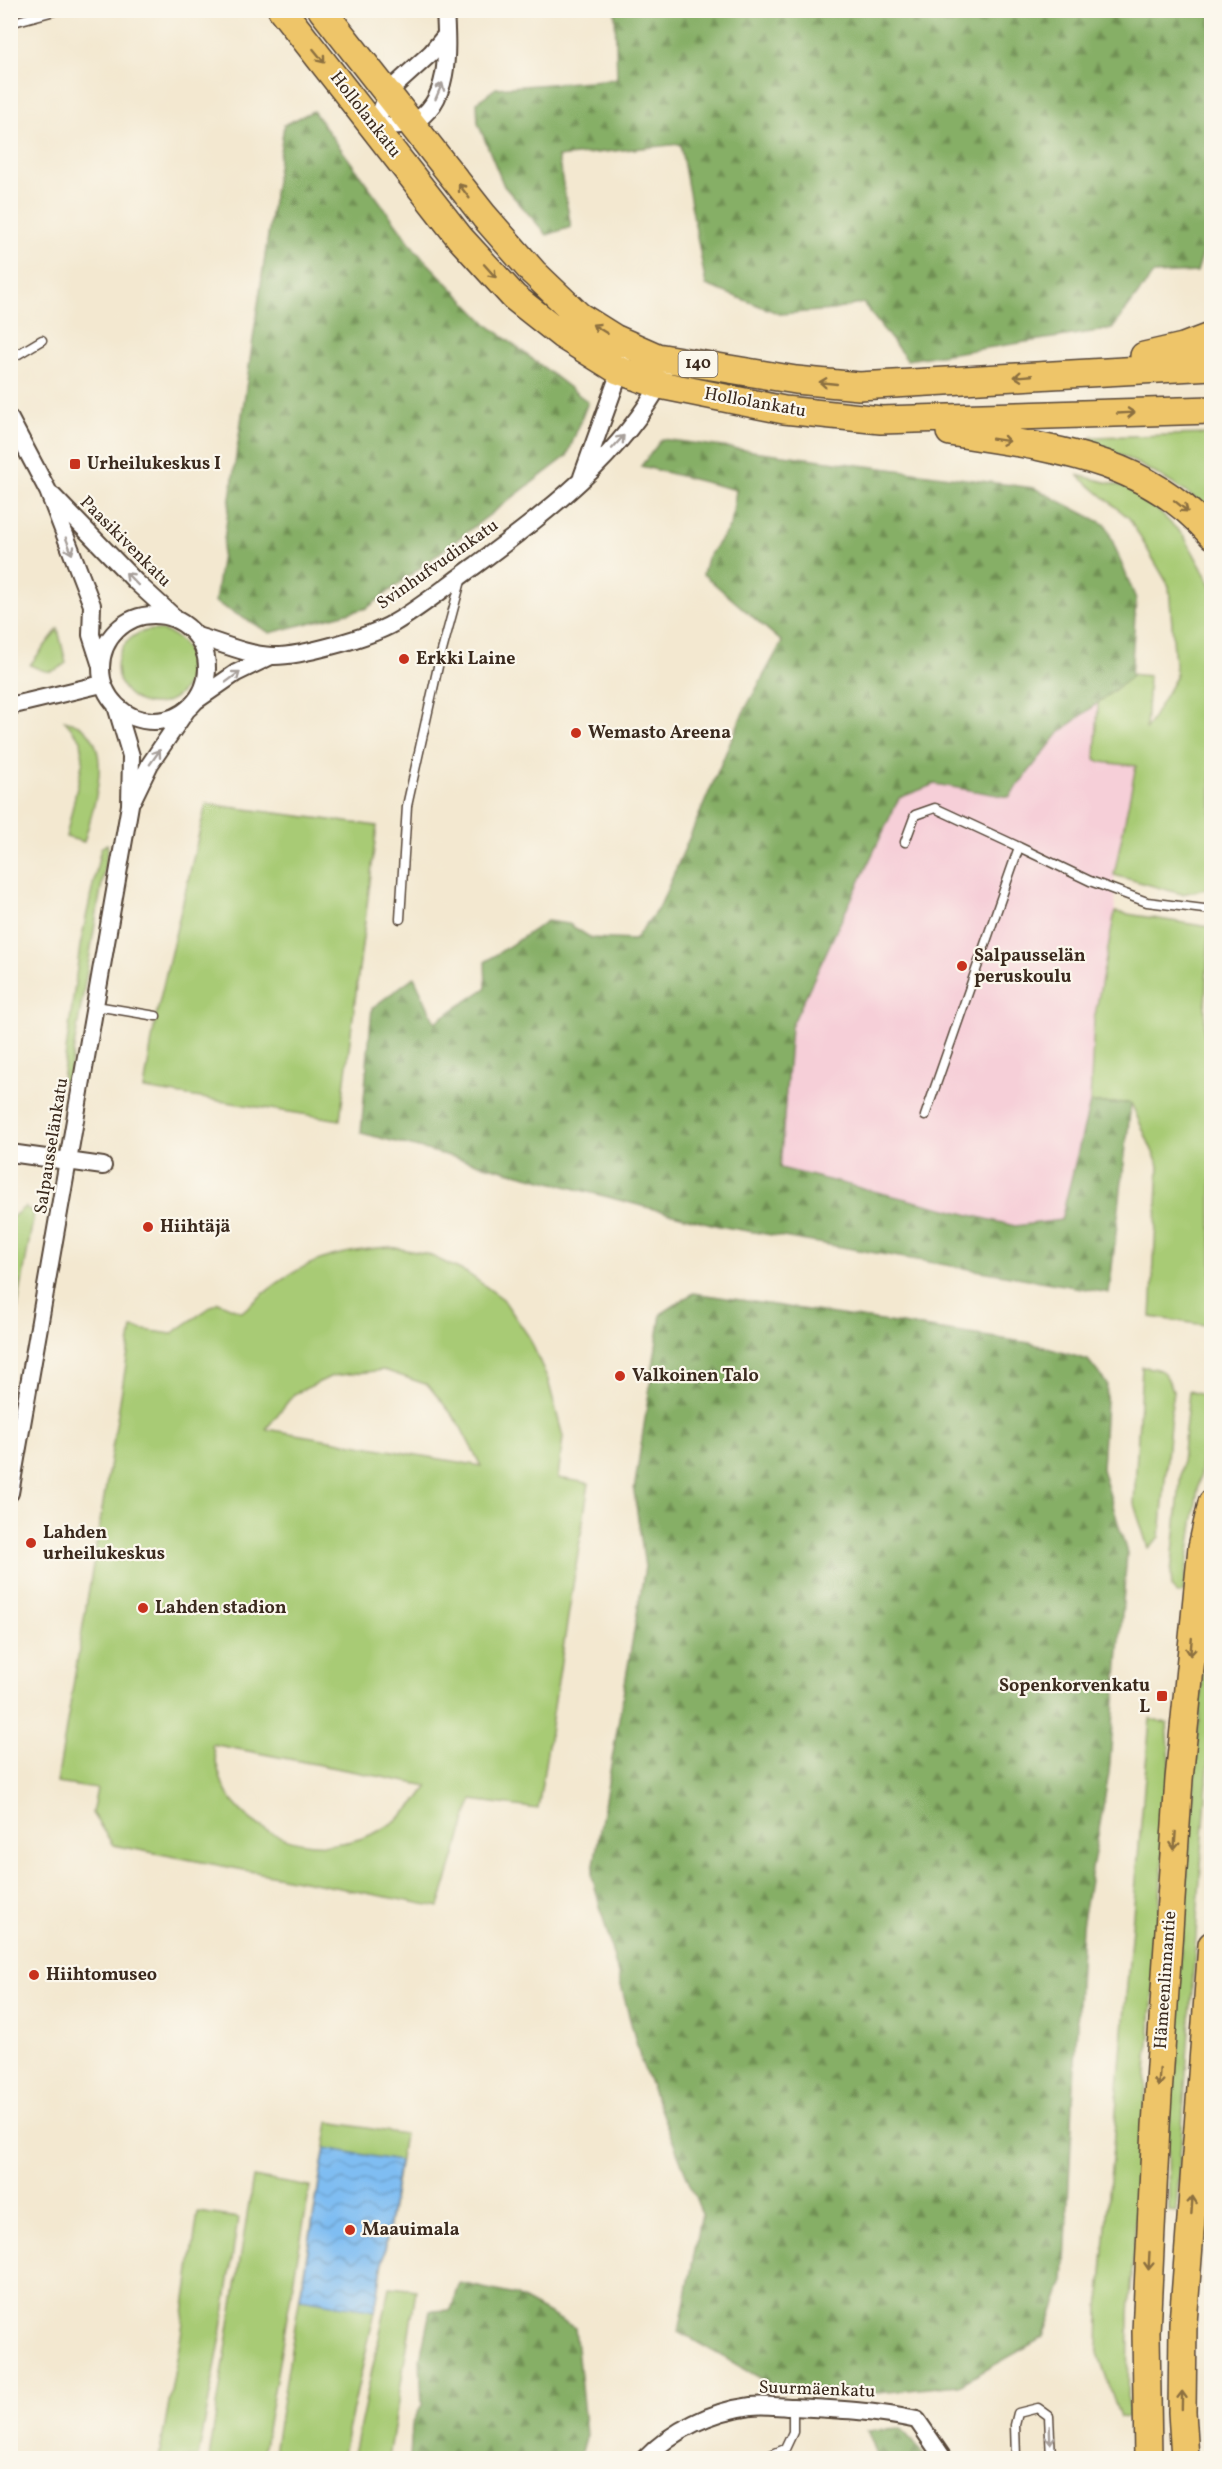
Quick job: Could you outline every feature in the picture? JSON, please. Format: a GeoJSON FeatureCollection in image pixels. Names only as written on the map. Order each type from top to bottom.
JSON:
{"type":"FeatureCollection","features":[{"type":"Feature","properties":{"kind":"main road","name":"Hollolankatu"},"geometry":{"type":"LineString","coordinates":[[282,10],[460,238],[514,297],[562,335],[618,370],[660,385],[784,411],[881,420],[981,419],[1212,410]]}},
{"type":"Feature","properties":{"kind":"main road","name":"Hollolankatu"},"geometry":{"type":"LineString","coordinates":[[322,10],[484,216],[533,272],[579,316],[632,346],[673,361],[796,380],[859,386],[1212,366]]}},
{"type":"Feature","properties":{"kind":"main road"},"geometry":{"type":"LineString","coordinates":[[1081,372],[1183,347],[1212,336]]}},
{"type":"Feature","properties":{"kind":"main road"},"geometry":{"type":"LineString","coordinates":[[881,420],[1048,447],[1108,463],[1160,489],[1184,506],[1212,535]]}},
{"type":"Feature","properties":{"kind":"main road","name":"Hämeenlinnantie"},"geometry":{"type":"LineString","coordinates":[[1148,2458],[1146,2332],[1156,2126],[1179,1779],[1212,1503]]}},
{"type":"Feature","properties":{"kind":"main road"},"geometry":{"type":"LineString","coordinates":[[1185,2458],[1182,2412],[1183,2323],[1212,1946]]}},
{"type":"Feature","properties":{"kind":"street"},"geometry":{"type":"LineString","coordinates":[[445,10],[446,35],[443,84],[434,102],[412,122],[375,127],[388,92],[431,54],[446,35]]}},
{"type":"Feature","properties":{"kind":"street"},"geometry":{"type":"LineString","coordinates":[[579,486],[609,407],[618,370],[632,346]]}},
{"type":"Feature","properties":{"kind":"street","name":"Svinhufvudinkatu"},"geometry":{"type":"LineString","coordinates":[[191,706],[236,673],[271,656],[295,653],[358,638],[392,624],[463,574],[579,486],[639,419],[673,361]]}},
{"type":"Feature","properties":{"kind":"street","name":"Paasikivenkatu"},"geometry":{"type":"LineString","coordinates":[[10,419],[48,491],[92,605],[91,635],[100,664]]}},
{"type":"Feature","properties":{"kind":"street","name":"Paasikivenkatu"},"geometry":{"type":"LineString","coordinates":[[48,491],[136,582],[175,618]]}},
{"type":"Feature","properties":{"kind":"street"},"geometry":{"type":"LineString","coordinates":[[146,614],[175,618],[197,636],[205,651],[208,668],[204,685],[191,706],[175,717],[150,721],[126,714],[116,706],[102,684],[100,664],[110,637],[132,618],[146,614]]}},
{"type":"Feature","properties":{"kind":"street","name":"Svinhufvudinkatu"},"geometry":{"type":"LineString","coordinates":[[197,636],[271,656]]}},
{"type":"Feature","properties":{"kind":"street"},"geometry":{"type":"LineString","coordinates":[[10,706],[102,684]]}},
{"type":"Feature","properties":{"kind":"street","name":"Salpausselänkatu"},"geometry":{"type":"LineString","coordinates":[[10,1492],[70,1161],[130,805],[131,756],[116,706]]}},
{"type":"Feature","properties":{"kind":"street","name":"Salpausselänkatu"},"geometry":{"type":"LineString","coordinates":[[130,805],[150,764],[191,706]]}},
{"type":"Feature","properties":{"kind":"street"},"geometry":{"type":"LineString","coordinates":[[10,1152],[103,1166]]}},
{"type":"Feature","properties":{"kind":"street","name":"Suurmäenkatu"},"geometry":{"type":"LineString","coordinates":[[646,2458],[662,2441],[709,2417],[752,2406],[877,2411],[917,2420],[943,2458]]}},
{"type":"Feature","properties":{"kind":"lane"},"geometry":{"type":"LineString","coordinates":[[10,23],[58,10]]}},
{"type":"Feature","properties":{"kind":"lane"},"geometry":{"type":"LineString","coordinates":[[10,358],[42,340]]}},
{"type":"Feature","properties":{"kind":"lane"},"geometry":{"type":"LineString","coordinates":[[400,919],[407,806],[439,662],[463,574]]}},
{"type":"Feature","properties":{"kind":"lane"},"geometry":{"type":"LineString","coordinates":[[905,842],[915,815],[935,808],[1090,881],[1147,902],[1212,910]]}},
{"type":"Feature","properties":{"kind":"lane"},"geometry":{"type":"LineString","coordinates":[[925,1116],[1019,847]]}},
{"type":"Feature","properties":{"kind":"lane"},"geometry":{"type":"LineString","coordinates":[[96,1006],[156,1016]]}},
{"type":"Feature","properties":{"kind":"lane"},"geometry":{"type":"LineString","coordinates":[[763,2458],[785,2449],[793,2432],[793,2407]]}},
{"type":"Feature","properties":{"kind":"lane"},"geometry":{"type":"LineString","coordinates":[[1016,2458],[1015,2425],[1018,2413],[1038,2408],[1048,2416],[1051,2458]]}},
{"type":"Feature","properties":{"kind":"shaded area","name":"Salpausselän peruskoulu"},"geometry":{"type":"Polygon","coordinates":[[[1131,677],[1141,738],[1114,875],[1115,912],[1094,1020],[1090,1103],[1061,1220],[1015,1226],[780,1168],[791,1027],[899,798],[935,784],[1009,797],[1059,733],[1131,677]]]}},
{"type":"Feature","properties":{"kind":"green space"},"geometry":{"type":"Polygon","coordinates":[[[615,11],[1211,11],[1211,226],[1197,272],[1153,274],[1112,329],[907,360],[863,303],[833,310],[780,314],[706,285],[680,144],[558,157],[571,227],[547,235],[504,186],[478,123],[477,102],[496,88],[617,79],[615,11]]]}},
{"type":"Feature","properties":{"kind":"green space"},"geometry":{"type":"Polygon","coordinates":[[[313,111],[416,251],[488,325],[588,402],[567,456],[367,608],[270,633],[215,602],[284,125],[313,111]]]}},
{"type":"Feature","properties":{"kind":"green space"},"geometry":{"type":"Polygon","coordinates":[[[1211,434],[1211,510],[1153,472],[1090,442],[1092,437],[1211,434]]]}},
{"type":"Feature","properties":{"kind":"green space"},"geometry":{"type":"Polygon","coordinates":[[[662,439],[1034,488],[1106,525],[1136,599],[1131,677],[1059,733],[1009,797],[935,784],[899,798],[791,1027],[780,1168],[1015,1226],[1061,1220],[1090,1103],[1131,1103],[1109,1293],[719,1226],[361,1133],[372,1008],[414,977],[435,1022],[486,988],[485,962],[547,921],[569,924],[591,938],[634,940],[660,906],[743,713],[782,642],[703,574],[707,558],[731,525],[736,490],[641,466],[662,439]]]}},
{"type":"Feature","properties":{"kind":"green space"},"geometry":{"type":"Polygon","coordinates":[[[1077,475],[1126,487],[1151,504],[1184,536],[1211,585],[1211,888],[1182,894],[1114,875],[1136,766],[1101,762],[1095,759],[1100,671],[1149,676],[1146,730],[1176,677],[1169,586],[1129,518],[1077,475]]]}},
{"type":"Feature","properties":{"kind":"green space"},"geometry":{"type":"Polygon","coordinates":[[[58,629],[66,663],[49,672],[30,665],[58,629]]]}},
{"type":"Feature","properties":{"kind":"green space"},"geometry":{"type":"Polygon","coordinates":[[[154,630],[175,636],[185,646],[191,667],[185,688],[175,698],[154,704],[133,698],[123,688],[117,667],[123,646],[133,636],[154,630]]]}},
{"type":"Feature","properties":{"kind":"green space"},"geometry":{"type":"Polygon","coordinates":[[[64,720],[82,727],[93,738],[98,754],[97,790],[84,842],[66,837],[83,760],[81,740],[64,720]]]}},
{"type":"Feature","properties":{"kind":"green space"},"geometry":{"type":"Polygon","coordinates":[[[206,804],[377,826],[340,1120],[144,1089],[156,1016],[206,804]]]}},
{"type":"Feature","properties":{"kind":"green space"},"geometry":{"type":"Polygon","coordinates":[[[107,844],[68,1083],[62,1081],[80,946],[101,848],[107,844]]]}},
{"type":"Feature","properties":{"kind":"green space"},"geometry":{"type":"Polygon","coordinates":[[[1115,912],[1209,927],[1204,1032],[1212,1061],[1211,1326],[1151,1317],[1159,1166],[1131,1103],[1090,1103],[1094,1020],[1115,912]]]}},
{"type":"Feature","properties":{"kind":"green space"},"geometry":{"type":"Polygon","coordinates":[[[25,1207],[34,1213],[11,1346],[11,1218],[25,1207]]]}},
{"type":"Feature","properties":{"kind":"green space"},"geometry":{"type":"Polygon","coordinates":[[[390,1247],[427,1254],[467,1273],[503,1299],[529,1337],[548,1380],[563,1437],[558,1478],[589,1483],[538,1809],[472,1800],[439,1907],[113,1845],[92,1813],[97,1789],[57,1783],[132,1328],[171,1334],[218,1302],[242,1312],[277,1283],[310,1264],[366,1249],[390,1247]],[[384,1370],[332,1376],[294,1394],[266,1429],[481,1466],[458,1422],[428,1385],[384,1370]],[[212,1744],[217,1767],[232,1801],[254,1822],[279,1836],[306,1843],[333,1844],[361,1839],[386,1827],[409,1809],[428,1786],[212,1744]]]}},
{"type":"Feature","properties":{"kind":"green space"},"geometry":{"type":"Polygon","coordinates":[[[693,1293],[1030,1343],[1088,1360],[1107,1384],[1102,1469],[1127,1553],[1109,1773],[1082,1926],[1064,2281],[1044,2337],[959,2385],[878,2393],[785,2392],[679,2332],[702,2214],[641,2061],[592,1876],[645,1567],[634,1491],[661,1314],[693,1293]]]}},
{"type":"Feature","properties":{"kind":"green space"},"geometry":{"type":"Polygon","coordinates":[[[1142,1367],[1155,1368],[1162,1372],[1173,1390],[1160,1537],[1148,1548],[1134,1504],[1142,1367]]]}},
{"type":"Feature","properties":{"kind":"green space"},"geometry":{"type":"Polygon","coordinates":[[[1189,1391],[1211,1398],[1183,1593],[1177,1594],[1172,1588],[1171,1574],[1189,1391]]]}},
{"type":"Feature","properties":{"kind":"green space"},"geometry":{"type":"Polygon","coordinates":[[[1207,1619],[1212,1619],[1211,1726],[1176,2212],[1169,2211],[1168,2145],[1171,2073],[1207,1619]]]}},
{"type":"Feature","properties":{"kind":"green space"},"geometry":{"type":"Polygon","coordinates":[[[1150,1719],[1167,1723],[1170,1762],[1129,2314],[1128,2418],[1120,2417],[1098,2353],[1099,2308],[1150,1719]]]}},
{"type":"Feature","properties":{"kind":"green space"},"geometry":{"type":"Polygon","coordinates":[[[329,2122],[404,2134],[375,2311],[342,2458],[273,2458],[329,2122]]]}},
{"type":"Feature","properties":{"kind":"green space"},"geometry":{"type":"Polygon","coordinates":[[[253,2177],[310,2187],[262,2458],[209,2458],[253,2177]]]}},
{"type":"Feature","properties":{"kind":"green space"},"geometry":{"type":"Polygon","coordinates":[[[198,2212],[238,2218],[220,2342],[198,2458],[159,2458],[181,2336],[198,2212]]]}},
{"type":"Feature","properties":{"kind":"green space"},"geometry":{"type":"Polygon","coordinates":[[[460,2283],[515,2295],[575,2328],[586,2435],[579,2458],[410,2458],[412,2424],[422,2405],[420,2359],[430,2311],[451,2310],[460,2283]]]}},
{"type":"Feature","properties":{"kind":"green space"},"geometry":{"type":"Polygon","coordinates":[[[390,2287],[416,2290],[389,2458],[353,2458],[390,2287]]]}},
{"type":"Feature","properties":{"kind":"green space"},"geometry":{"type":"Polygon","coordinates":[[[901,2428],[926,2458],[878,2458],[867,2430],[901,2428]]]}},
{"type":"Feature","properties":{"kind":"water","name":"Maauimala"},"geometry":{"type":"Polygon","coordinates":[[[325,2148],[399,2161],[375,2311],[300,2299],[325,2148]]]}},
{"type":"Feature","properties":{"kind":"place","name":"Urheilukeskus I"},"geometry":{"type":"Point","coordinates":[75,464]}},
{"type":"Feature","properties":{"kind":"place","name":"Erkki Laine"},"geometry":{"type":"Point","coordinates":[404,659]}},
{"type":"Feature","properties":{"kind":"place","name":"Wemasto Areena"},"geometry":{"type":"Point","coordinates":[576,733]}},
{"type":"Feature","properties":{"kind":"place","name":"Salpausselän peruskoulu"},"geometry":{"type":"Point","coordinates":[962,966]}},
{"type":"Feature","properties":{"kind":"place","name":"Hiihtäjä"},"geometry":{"type":"Point","coordinates":[148,1227]}},
{"type":"Feature","properties":{"kind":"place","name":"Valkoinen Talo"},"geometry":{"type":"Point","coordinates":[620,1376]}},
{"type":"Feature","properties":{"kind":"place","name":"Lahden urheilukeskus"},"geometry":{"type":"Point","coordinates":[31,1543]}},
{"type":"Feature","properties":{"kind":"place","name":"Lahden stadion"},"geometry":{"type":"Point","coordinates":[143,1608]}},
{"type":"Feature","properties":{"kind":"place","name":"Sopenkorvenkatu L"},"geometry":{"type":"Point","coordinates":[1162,1696]}},
{"type":"Feature","properties":{"kind":"place","name":"Hiihtomuseo"},"geometry":{"type":"Point","coordinates":[34,1975]}},
{"type":"Feature","properties":{"kind":"place","name":"Maauimala"},"geometry":{"type":"Point","coordinates":[350,2230]}}]}
